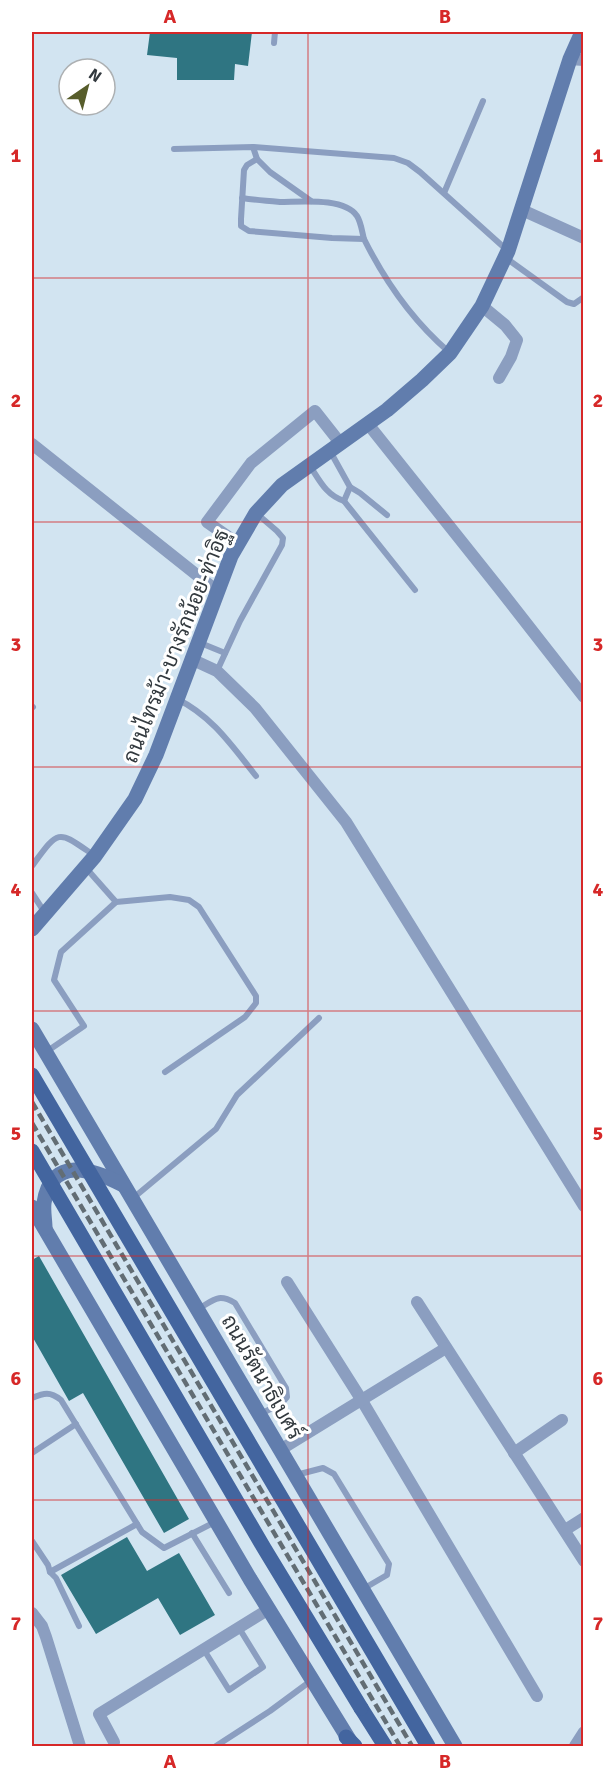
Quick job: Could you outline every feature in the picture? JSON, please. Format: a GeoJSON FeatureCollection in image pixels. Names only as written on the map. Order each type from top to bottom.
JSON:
{"type":"FeatureCollection","features":[{"type":"Feature","properties":{"kind":"main road","name":"ถนนไทรม้า-บางรักน้อย-ท่าอิฐ"},"geometry":{"type":"LineString","coordinates":[[32,929],[90,862],[135,799],[156,755],[237,543],[256,513],[282,485],[368,424],[413,387],[450,353],[482,306],[507,255],[577,60],[582,32]]}},
{"type":"Feature","properties":{"kind":"main road","name":"ถนนรัตนาธิเบศร์"},"geometry":{"type":"LineString","coordinates":[[32,1029],[455,1746]]}},
{"type":"Feature","properties":{"kind":"main road","name":"ถนนรัตนาธิเบศร์"},"geometry":{"type":"LineString","coordinates":[[32,1075],[428,1746]]}},
{"type":"Feature","properties":{"kind":"main road"},"geometry":{"type":"LineString","coordinates":[[32,1151],[252,1528],[385,1746]]}},
{"type":"Feature","properties":{"kind":"main road"},"geometry":{"type":"LineString","coordinates":[[45,1230],[44,1203],[51,1183],[62,1173],[77,1168],[103,1174],[123,1185]]}},
{"type":"Feature","properties":{"kind":"main road"},"geometry":{"type":"LineString","coordinates":[[32,1207],[268,1609],[351,1743]]}},
{"type":"Feature","properties":{"kind":"street"},"geometry":{"type":"LineString","coordinates":[[522,210],[584,238]]}},
{"type":"Feature","properties":{"kind":"street"},"geometry":{"type":"LineString","coordinates":[[482,306],[505,325],[517,340],[511,357],[499,378]]}},
{"type":"Feature","properties":{"kind":"street"},"geometry":{"type":"LineString","coordinates":[[237,543],[207,522],[251,463],[315,411],[335,447]]}},
{"type":"Feature","properties":{"kind":"street"},"geometry":{"type":"LineString","coordinates":[[368,424],[584,697]]}},
{"type":"Feature","properties":{"kind":"street"},"geometry":{"type":"LineString","coordinates":[[32,444],[217,591]]}},
{"type":"Feature","properties":{"kind":"street"},"geometry":{"type":"LineString","coordinates":[[191,659],[217,671],[255,708],[346,822],[584,1206]]}},
{"type":"Feature","properties":{"kind":"street"},"geometry":{"type":"LineString","coordinates":[[287,1281],[361,1399],[537,1696]]}},
{"type":"Feature","properties":{"kind":"street"},"geometry":{"type":"LineString","coordinates":[[417,1302],[584,1561]]}},
{"type":"Feature","properties":{"kind":"street"},"geometry":{"type":"LineString","coordinates":[[280,1450],[446,1348]]}},
{"type":"Feature","properties":{"kind":"street"},"geometry":{"type":"LineString","coordinates":[[514,1453],[562,1420]]}},
{"type":"Feature","properties":{"kind":"street"},"geometry":{"type":"LineString","coordinates":[[565,1530],[584,1518]]}},
{"type":"Feature","properties":{"kind":"street"},"geometry":{"type":"LineString","coordinates":[[114,1742],[99,1714],[268,1609]]}},
{"type":"Feature","properties":{"kind":"street"},"geometry":{"type":"LineString","coordinates":[[32,1613],[42,1626],[46,1637],[80,1746]]}},
{"type":"Feature","properties":{"kind":"street"},"geometry":{"type":"LineString","coordinates":[[575,1746],[584,1732]]}},
{"type":"Feature","properties":{"kind":"lane"},"geometry":{"type":"LineString","coordinates":[[274,43],[275,32]]}},
{"type":"Feature","properties":{"kind":"lane"},"geometry":{"type":"LineString","coordinates":[[444,193],[483,101]]}},
{"type":"Feature","properties":{"kind":"lane"},"geometry":{"type":"LineString","coordinates":[[253,147],[256,159],[270,172],[311,201]]}},
{"type":"Feature","properties":{"kind":"lane"},"geometry":{"type":"LineString","coordinates":[[174,149],[253,147],[394,158],[408,163],[444,193],[507,255],[567,302],[574,304],[584,297]]}},
{"type":"Feature","properties":{"kind":"lane"},"geometry":{"type":"LineString","coordinates":[[256,159],[244,170],[241,226],[249,231],[364,239]]}},
{"type":"Feature","properties":{"kind":"lane"},"geometry":{"type":"LineString","coordinates":[[242,198],[311,201],[338,205],[351,210],[357,217],[364,239],[375,260],[411,314],[450,353]]}},
{"type":"Feature","properties":{"kind":"lane"},"geometry":{"type":"LineString","coordinates":[[335,447],[350,487],[387,515]]}},
{"type":"Feature","properties":{"kind":"lane"},"geometry":{"type":"LineString","coordinates":[[309,465],[327,492],[334,498],[344,501],[415,590]]}},
{"type":"Feature","properties":{"kind":"lane"},"geometry":{"type":"LineString","coordinates":[[344,501],[350,487]]}},
{"type":"Feature","properties":{"kind":"lane"},"geometry":{"type":"LineString","coordinates":[[217,671],[282,545],[283,538],[256,513]]}},
{"type":"Feature","properties":{"kind":"lane"},"geometry":{"type":"LineString","coordinates":[[198,642],[225,653]]}},
{"type":"Feature","properties":{"kind":"lane"},"geometry":{"type":"LineString","coordinates":[[177,698],[196,708],[221,732],[255,776]]}},
{"type":"Feature","properties":{"kind":"lane"},"geometry":{"type":"LineString","coordinates":[[32,866],[54,837],[69,838],[90,862],[116,902]]}},
{"type":"Feature","properties":{"kind":"lane"},"geometry":{"type":"LineString","coordinates":[[32,893],[46,914]]}},
{"type":"Feature","properties":{"kind":"lane"},"geometry":{"type":"LineString","coordinates":[[45,1053],[84,1026],[54,980],[61,952],[116,902],[170,897],[189,900],[199,907],[256,996],[256,1003],[245,1017],[165,1072]]}},
{"type":"Feature","properties":{"kind":"lane"},"geometry":{"type":"LineString","coordinates":[[132,1199],[216,1129],[237,1095],[319,1018]]}},
{"type":"Feature","properties":{"kind":"lane"},"geometry":{"type":"LineString","coordinates":[[198,1309],[217,1298],[226,1298],[235,1303],[286,1388],[287,1397],[281,1404],[259,1415]]}},
{"type":"Feature","properties":{"kind":"lane"},"geometry":{"type":"LineString","coordinates":[[32,1398],[44,1393],[53,1393],[61,1400],[142,1532],[159,1546],[164,1548],[218,1521]]}},
{"type":"Feature","properties":{"kind":"lane"},"geometry":{"type":"LineString","coordinates":[[32,1453],[76,1424]]}},
{"type":"Feature","properties":{"kind":"lane"},"geometry":{"type":"LineString","coordinates":[[296,1476],[323,1468],[334,1474],[389,1564],[387,1575],[363,1589]]}},
{"type":"Feature","properties":{"kind":"lane"},"geometry":{"type":"LineString","coordinates":[[50,1572],[137,1524]]}},
{"type":"Feature","properties":{"kind":"lane"},"geometry":{"type":"LineString","coordinates":[[192,1533],[229,1593]]}},
{"type":"Feature","properties":{"kind":"lane"},"geometry":{"type":"LineString","coordinates":[[32,1541],[56,1578],[79,1626]]}},
{"type":"Feature","properties":{"kind":"lane"},"geometry":{"type":"LineString","coordinates":[[203,1649],[229,1689],[263,1667],[239,1627]]}},
{"type":"Feature","properties":{"kind":"lane"},"geometry":{"type":"LineString","coordinates":[[216,1746],[270,1712],[312,1680]]}},
{"type":"Feature","properties":{"kind":"building"},"geometry":{"type":"Polygon","coordinates":[[[150,32],[252,32],[248,66],[235,64],[234,80],[177,80],[177,58],[147,55],[150,32]]]}},
{"type":"Feature","properties":{"kind":"building"},"geometry":{"type":"Polygon","coordinates":[[[39,1256],[189,1519],[164,1533],[83,1393],[69,1401],[32,1336],[32,1260],[39,1256]]]}},
{"type":"Feature","properties":{"kind":"building"},"geometry":{"type":"Polygon","coordinates":[[[127,1537],[147,1571],[179,1553],[215,1615],[180,1635],[158,1598],[96,1634],[61,1575],[127,1537]]]}},
{"type":"Feature","properties":{"kind":"railway"},"geometry":{"type":"LineString","coordinates":[[32,1102],[412,1746]]}},
{"type":"Feature","properties":{"kind":"railway"},"geometry":{"type":"LineString","coordinates":[[32,1123],[400,1746]]}}]}
